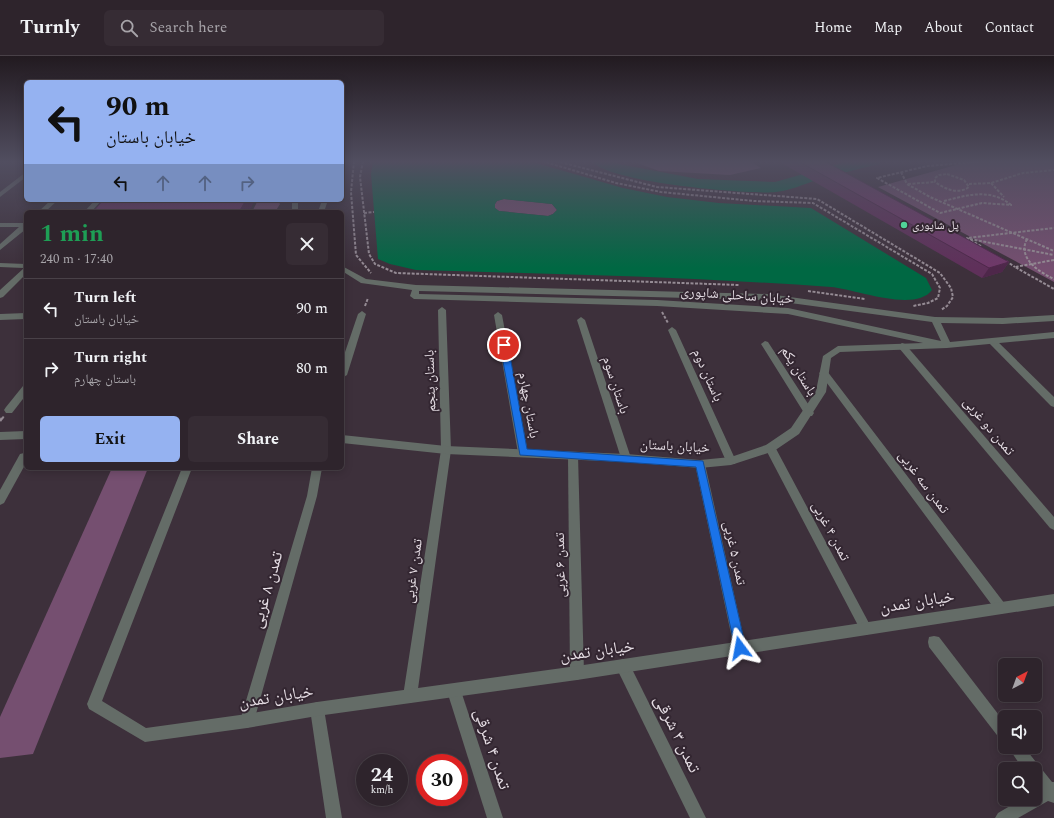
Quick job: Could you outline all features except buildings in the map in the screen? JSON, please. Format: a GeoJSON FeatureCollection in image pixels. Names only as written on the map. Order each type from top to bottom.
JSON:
{"type":"FeatureCollection","features":[{"type":"Feature","properties":{"kind":"street"},"geometry":{"type":"LineString","coordinates":[[43,210],[53,202]]}},
{"type":"Feature","properties":{"kind":"street"},"geometry":{"type":"LineString","coordinates":[[89,210],[97,202]]}},
{"type":"Feature","properties":{"kind":"street"},"geometry":{"type":"LineString","coordinates":[[0,225],[24,225]]}},
{"type":"Feature","properties":{"kind":"street"},"geometry":{"type":"LineString","coordinates":[[0,248],[24,227]]}},
{"type":"Feature","properties":{"kind":"street"},"geometry":{"type":"LineString","coordinates":[[0,265],[24,266]]}},
{"type":"Feature","properties":{"kind":"street","name":"خیابان ساحلی شاپوری"},"geometry":{"type":"LineString","coordinates":[[344,269],[364,281],[415,292],[656,298],[768,297],[834,304],[935,320],[1003,321],[1054,318]]}},
{"type":"Feature","properties":{"kind":"street"},"geometry":{"type":"LineString","coordinates":[[0,295],[24,272]]}},
{"type":"Feature","properties":{"kind":"street","name":"خیابان ساحلی شاپوری"},"geometry":{"type":"LineString","coordinates":[[656,298],[788,311],[948,345],[1054,335]]}},
{"type":"Feature","properties":{"kind":"street","name":"باستان پنجم"},"geometry":{"type":"LineString","coordinates":[[442,310],[446,450]]}},
{"type":"Feature","properties":{"kind":"street"},"geometry":{"type":"LineString","coordinates":[[344,369],[362,314]]}},
{"type":"Feature","properties":{"kind":"street","name":"باستان چهارم"},"geometry":{"type":"LineString","coordinates":[[498,315],[523,453]]}},
{"type":"Feature","properties":{"kind":"street"},"geometry":{"type":"LineString","coordinates":[[0,317],[24,316]]}},
{"type":"Feature","properties":{"kind":"street","name":"باستان سوم"},"geometry":{"type":"LineString","coordinates":[[581,320],[626,458]]}},
{"type":"Feature","properties":{"kind":"street"},"geometry":{"type":"LineString","coordinates":[[935,320],[948,345]]}},
{"type":"Feature","properties":{"kind":"street","name":"باستان دوم"},"geometry":{"type":"LineString","coordinates":[[672,330],[730,461]]}},
{"type":"Feature","properties":{"kind":"street"},"geometry":{"type":"LineString","coordinates":[[992,341],[1054,403]]}},
{"type":"Feature","properties":{"kind":"street","name":"باستان یکم"},"geometry":{"type":"LineString","coordinates":[[766,344],[809,413]]}},
{"type":"Feature","properties":{"kind":"street","name":"خیابان باستان"},"geometry":{"type":"LineString","coordinates":[[344,439],[446,450],[626,458],[700,464],[730,461],[770,448],[795,431],[809,413],[821,392],[827,356],[838,350],[948,345]]}},
{"type":"Feature","properties":{"kind":"street","name":"تمدن دو غربی"},"geometry":{"type":"LineString","coordinates":[[902,346],[1054,525]]}},
{"type":"Feature","properties":{"kind":"street","name":"تمدن سه غربی"},"geometry":{"type":"LineString","coordinates":[[824,373],[1001,608]]}},
{"type":"Feature","properties":{"kind":"street"},"geometry":{"type":"LineString","coordinates":[[9,410],[24,391]]}},
{"type":"Feature","properties":{"kind":"street"},"geometry":{"type":"LineString","coordinates":[[0,436],[24,435]]}},
{"type":"Feature","properties":{"kind":"street","name":"تمدن ۴ غربی"},"geometry":{"type":"LineString","coordinates":[[770,448],[866,629]]}},
{"type":"Feature","properties":{"kind":"street","name":"تمدن ۷ غربی"},"geometry":{"type":"LineString","coordinates":[[410,696],[446,450]]}},
{"type":"Feature","properties":{"kind":"street","name":"تمدن ۶ غربی"},"geometry":{"type":"LineString","coordinates":[[573,456],[577,673]]}},
{"type":"Feature","properties":{"kind":"street"},"geometry":{"type":"LineString","coordinates":[[0,500],[24,457]]}},
{"type":"Feature","properties":{"kind":"street","name":"تمدن ۵ غربی"},"geometry":{"type":"LineString","coordinates":[[700,464],[740,648]]}},
{"type":"Feature","properties":{"kind":"street","name":"خیابان تمدن"},"geometry":{"type":"LineString","coordinates":[[187,470],[94,704],[145,735],[247,721],[317,709],[577,673],[1054,600]]}},
{"type":"Feature","properties":{"kind":"street","name":"تمدن ۸ غربی"},"geometry":{"type":"LineString","coordinates":[[247,721],[312,496],[317,470]]}},
{"type":"Feature","properties":{"kind":"street"},"geometry":{"type":"LineString","coordinates":[[934,642],[998,725]]}},
{"type":"Feature","properties":{"kind":"street","name":"تمدن ۳ شرقی"},"geometry":{"type":"LineString","coordinates":[[623,666],[698,818]]}},
{"type":"Feature","properties":{"kind":"street","name":"تمدن ۴ شرقی"},"geometry":{"type":"LineString","coordinates":[[454,691],[495,818]]}},
{"type":"Feature","properties":{"kind":"street"},"geometry":{"type":"LineString","coordinates":[[317,709],[334,818]]}},
{"type":"Feature","properties":{"kind":"street"},"geometry":{"type":"LineString","coordinates":[[1020,754],[1027,762]]}},
{"type":"Feature","properties":{"kind":"street"},"geometry":{"type":"LineString","coordinates":[[1003,818],[1052,792],[1042,780]]}},
{"type":"Feature","properties":{"kind":"path"},"geometry":{"type":"LineString","coordinates":[[351,197],[356,255],[363,265],[373,274]]}},
{"type":"Feature","properties":{"kind":"path"},"geometry":{"type":"LineString","coordinates":[[362,197],[370,254],[375,264],[396,273],[740,285]]}},
{"type":"Feature","properties":{"kind":"path"},"geometry":{"type":"LineString","coordinates":[[708,197],[754,201],[813,203],[932,274],[942,290],[940,296],[933,301],[922,305],[907,307]]}},
{"type":"Feature","properties":{"kind":"path"},"geometry":{"type":"LineString","coordinates":[[784,197],[817,199],[940,273],[952,285],[953,298],[949,306],[940,310]]}},
{"type":"Feature","properties":{"kind":"path"},"geometry":{"type":"LineString","coordinates":[[910,197],[940,213],[960,209],[970,205],[989,202],[1012,205],[1004,198],[999,197]]}},
{"type":"Feature","properties":{"kind":"path"},"geometry":{"type":"LineString","coordinates":[[932,197],[1054,251],[1054,255],[967,238]]}},
{"type":"Feature","properties":{"kind":"path"},"geometry":{"type":"LineString","coordinates":[[944,201],[967,197]]}},
{"type":"Feature","properties":{"kind":"path"},"geometry":{"type":"LineString","coordinates":[[364,213],[374,212]]}},
{"type":"Feature","properties":{"kind":"path"},"geometry":{"type":"LineString","coordinates":[[967,238],[1050,228],[1054,229]]}},
{"type":"Feature","properties":{"kind":"path"},"geometry":{"type":"LineString","coordinates":[[967,238],[985,249]]}},
{"type":"Feature","properties":{"kind":"path"},"geometry":{"type":"LineString","coordinates":[[1027,239],[1024,248],[1026,256],[1032,264],[1054,279]]}},
{"type":"Feature","properties":{"kind":"path"},"geometry":{"type":"LineString","coordinates":[[1003,260],[1054,289]]}},
{"type":"Feature","properties":{"kind":"path"},"geometry":{"type":"LineString","coordinates":[[1016,267],[1054,260]]}},
{"type":"Feature","properties":{"kind":"path"},"geometry":{"type":"LineString","coordinates":[[800,291],[838,294],[868,300]]}},
{"type":"Feature","properties":{"kind":"path"},"geometry":{"type":"LineString","coordinates":[[656,298],[672,330]]}},
{"type":"Feature","properties":{"kind":"shaded area"},"geometry":{"type":"Polygon","coordinates":[[[373,197],[665,197],[719,203],[811,208],[926,278],[932,290],[924,297],[912,300],[899,300],[831,287],[624,276],[416,270],[390,264],[378,259],[373,197]],[[504,199],[497,201],[495,204],[495,208],[499,211],[548,216],[557,210],[552,204],[504,199]]]}},
{"type":"Feature","properties":{"kind":"shaded area"},"geometry":{"type":"Polygon","coordinates":[[[896,197],[1054,197],[1054,282],[896,197]]]}},
{"type":"Feature","properties":{"kind":"shaded area"},"geometry":{"type":"Polygon","coordinates":[[[504,199],[552,204],[557,210],[548,216],[499,211],[495,208],[495,204],[497,201],[504,199]]]}},
{"type":"Feature","properties":{"kind":"shaded area"},"geometry":{"type":"Polygon","coordinates":[[[257,202],[278,202],[280,204],[276,210],[253,210],[257,202]]]}},
{"type":"Feature","properties":{"kind":"shaded area"},"geometry":{"type":"Polygon","coordinates":[[[111,470],[147,470],[33,754],[0,758],[0,717],[111,470]]]}},
{"type":"Feature","properties":{"kind":"place","name":"پل شاپوری"},"geometry":{"type":"Point","coordinates":[904,225]}},
{"type":"Feature","properties":{"kind":"route"},"geometry":{"type":"LineString","coordinates":[[504,345],[523,453],[626,458],[700,464],[740,648]]}}]}
